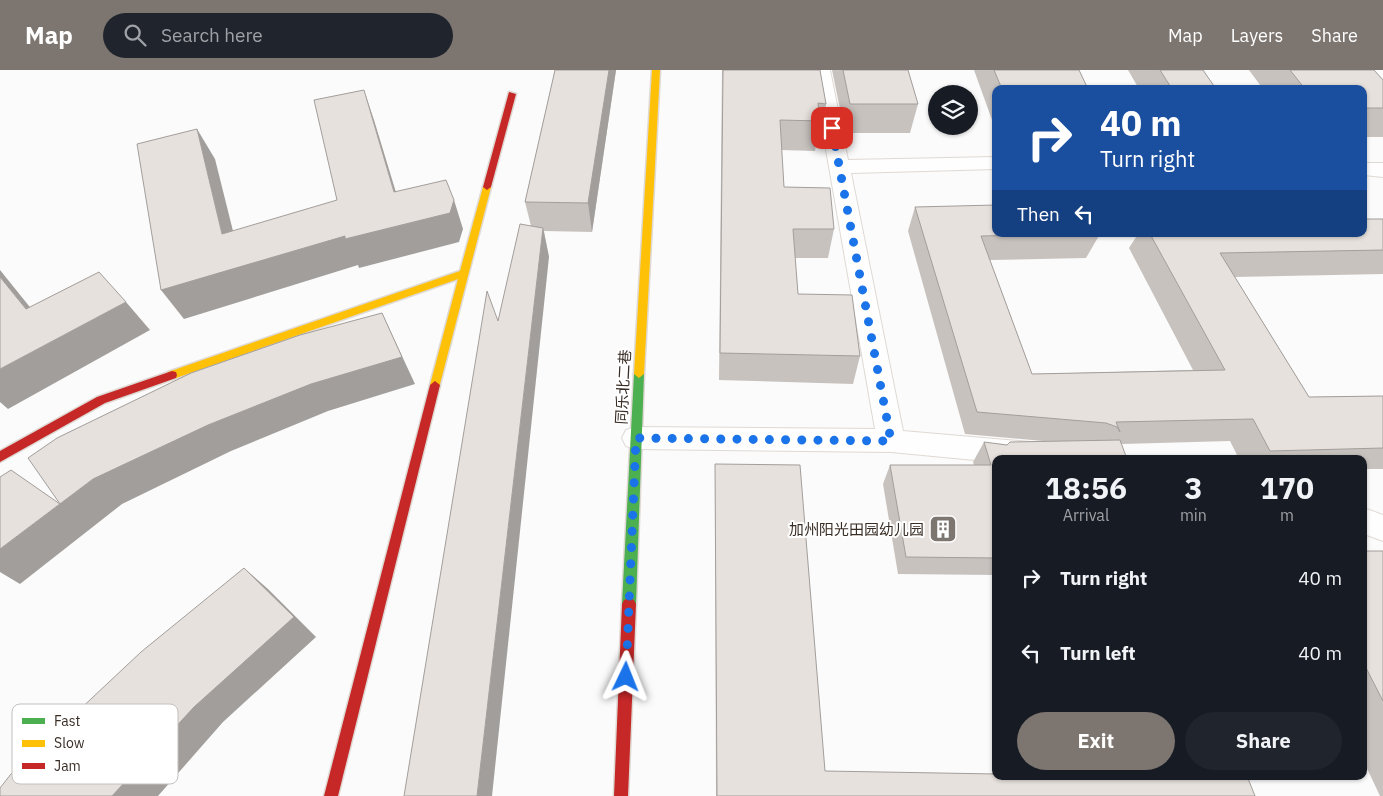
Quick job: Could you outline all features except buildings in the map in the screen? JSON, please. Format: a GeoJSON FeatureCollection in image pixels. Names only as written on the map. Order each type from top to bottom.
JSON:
{"type":"FeatureCollection","features":[{"type":"Feature","properties":{"kind":"street","name":"同乐北二巷"},"geometry":{"type":"LineString","coordinates":[[621,796],[636,438],[656,70]]}},
{"type":"Feature","properties":{"kind":"street"},"geometry":{"type":"LineString","coordinates":[[821,70],[891,441]]}},
{"type":"Feature","properties":{"kind":"street"},"geometry":{"type":"LineString","coordinates":[[330,796],[464,273],[512,94]]}},
{"type":"Feature","properties":{"kind":"street"},"geometry":{"type":"LineString","coordinates":[[839,167],[992,163]]}},
{"type":"Feature","properties":{"kind":"street"},"geometry":{"type":"LineString","coordinates":[[1367,169],[1383,170]]}},
{"type":"Feature","properties":{"kind":"street"},"geometry":{"type":"LineString","coordinates":[[0,457],[101,400],[307,326],[464,273]]}},
{"type":"Feature","properties":{"kind":"street"},"geometry":{"type":"LineString","coordinates":[[636,438],[891,441],[1045,455]]}},
{"type":"Feature","properties":{"kind":"street"},"geometry":{"type":"LineString","coordinates":[[1367,522],[1383,528]]}},
{"type":"Feature","properties":{"kind":"traffic: fast"},"geometry":{"type":"LineString","coordinates":[[629,604],[639,374]]}},
{"type":"Feature","properties":{"kind":"traffic: slow"},"geometry":{"type":"LineString","coordinates":[[639,374],[656,70]]}},
{"type":"Feature","properties":{"kind":"traffic: slow"},"geometry":{"type":"LineString","coordinates":[[435,385],[487,187]]}},
{"type":"Feature","properties":{"kind":"traffic: slow"},"geometry":{"type":"LineString","coordinates":[[172,375],[464,273]]}},
{"type":"Feature","properties":{"kind":"traffic: jam"},"geometry":{"type":"LineString","coordinates":[[487,187],[512,94]]}},
{"type":"Feature","properties":{"kind":"traffic: jam"},"geometry":{"type":"LineString","coordinates":[[0,457],[101,400],[172,375]]}},
{"type":"Feature","properties":{"kind":"traffic: jam"},"geometry":{"type":"LineString","coordinates":[[331,796],[435,385]]}},
{"type":"Feature","properties":{"kind":"traffic: jam"},"geometry":{"type":"LineString","coordinates":[[621,796],[629,604]]}},
{"type":"Feature","properties":{"kind":"place","name":"加州阳光田园幼儿园"},"geometry":{"type":"Point","coordinates":[943,529]}},
{"type":"Feature","properties":{"kind":"route"},"geometry":{"type":"LineString","coordinates":[[626,677],[636,438],[891,441],[832,128]]}}]}
